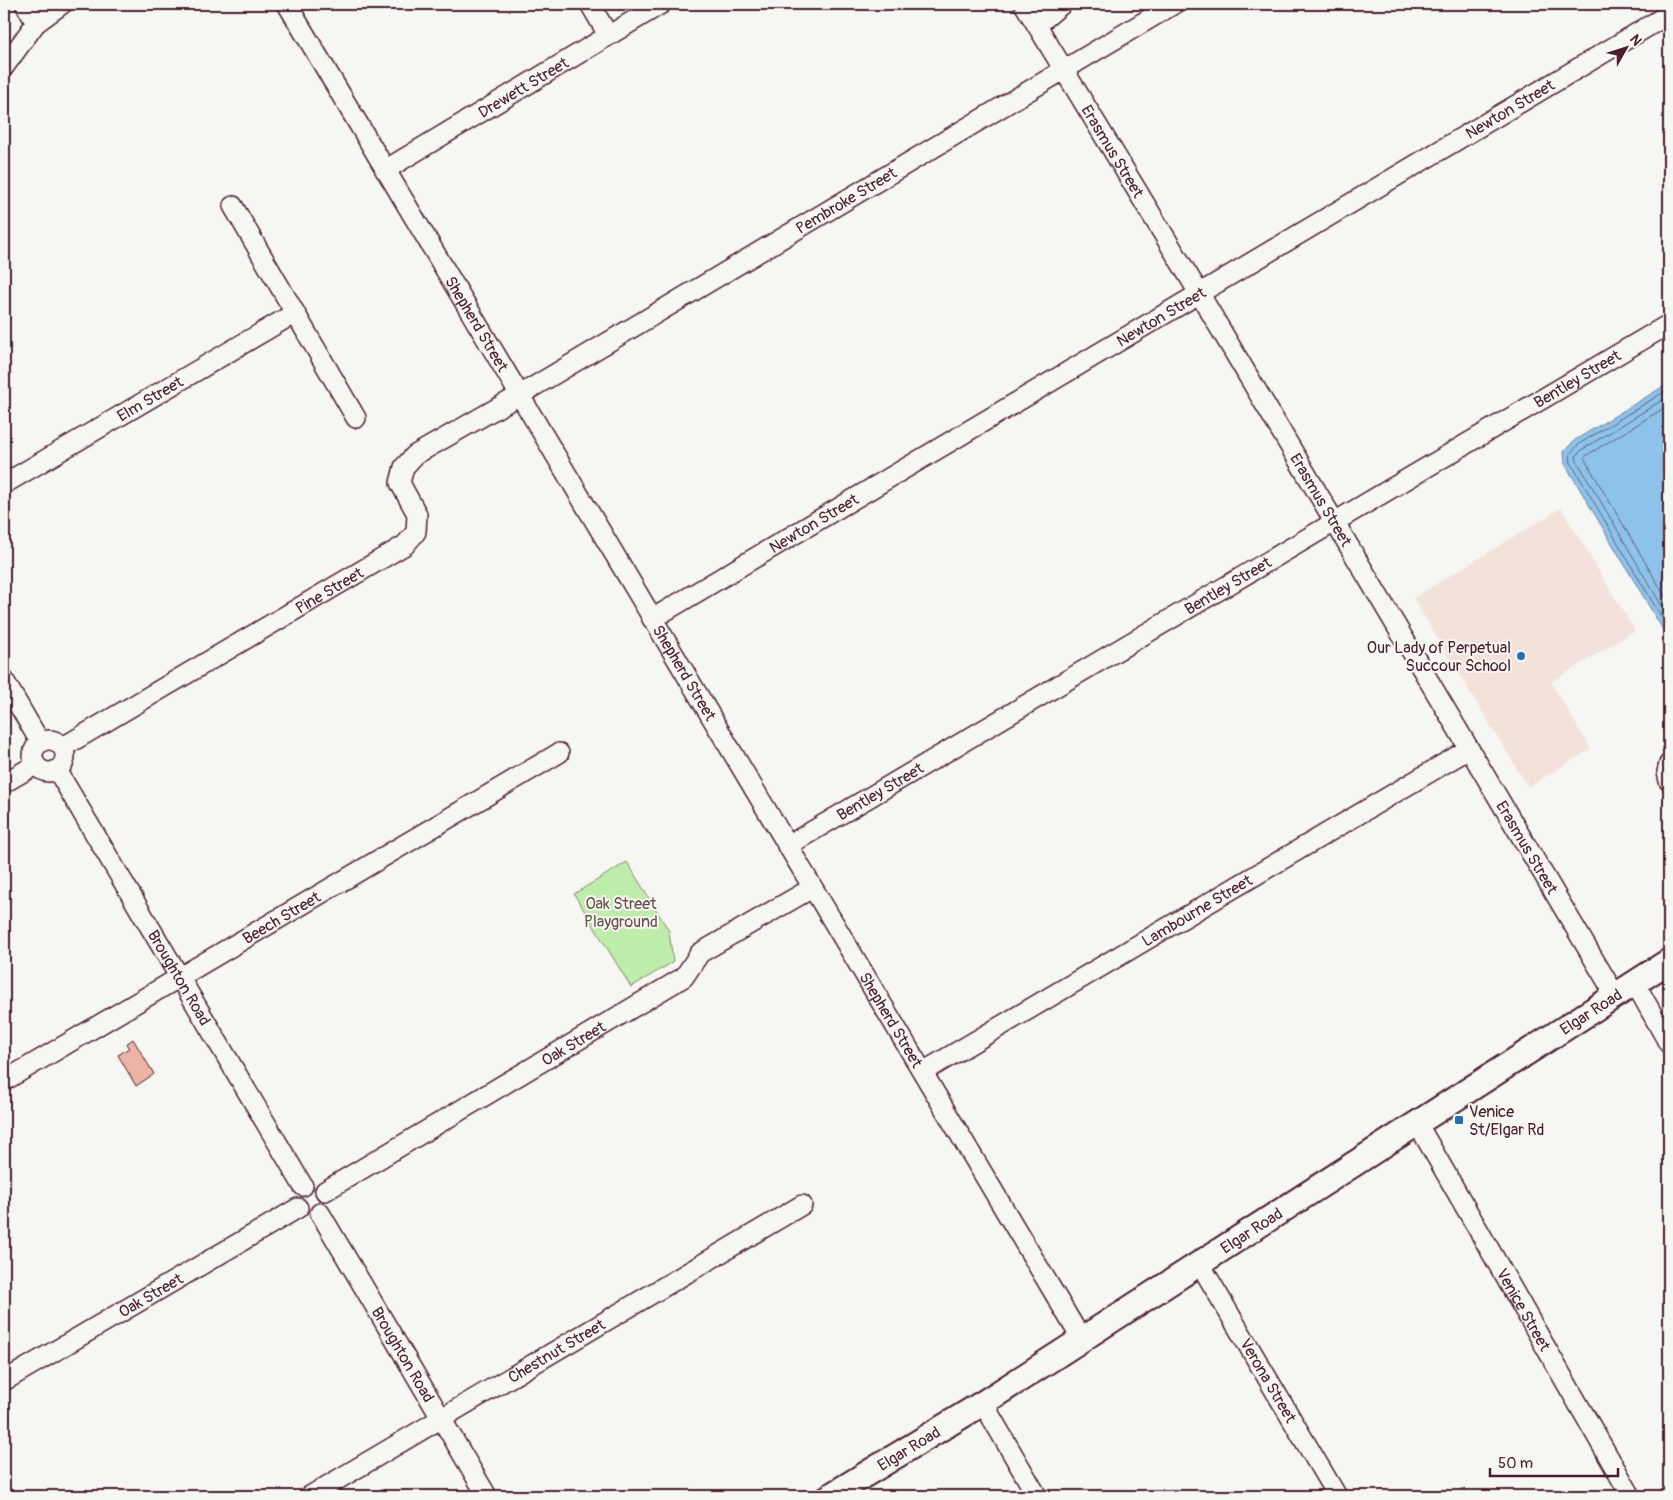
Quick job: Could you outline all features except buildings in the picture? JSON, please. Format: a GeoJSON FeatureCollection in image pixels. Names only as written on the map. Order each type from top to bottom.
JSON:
{"type":"FeatureCollection","features":[{"type":"Feature","properties":{"kind":"main road","name":"Elgar Road"},"geometry":{"type":"LineString","coordinates":[[841,1493],[1082,1340],[1669,961]]}},
{"type":"Feature","properties":{"kind":"street"},"geometry":{"type":"LineString","coordinates":[[25,4],[36,23]]}},
{"type":"Feature","properties":{"kind":"street"},"geometry":{"type":"LineString","coordinates":[[4,67],[36,23],[62,4]]}},
{"type":"Feature","properties":{"kind":"street","name":"Shepherd Street"},"geometry":{"type":"LineString","coordinates":[[287,4],[518,396],[1082,1340]]}},
{"type":"Feature","properties":{"kind":"street"},"geometry":{"type":"LineString","coordinates":[[590,4],[608,35]]}},
{"type":"Feature","properties":{"kind":"street","name":"Drewett Street"},"geometry":{"type":"LineString","coordinates":[[385,170],[661,4]]}},
{"type":"Feature","properties":{"kind":"street","name":"Erasmus Street"},"geometry":{"type":"LineString","coordinates":[[1024,4],[1199,293],[1468,749],[1625,989],[1669,1044]]}},
{"type":"Feature","properties":{"kind":"street"},"geometry":{"type":"LineString","coordinates":[[1037,25],[1062,4]]}},
{"type":"Feature","properties":{"kind":"street","name":"Pembroke Street"},"geometry":{"type":"LineString","coordinates":[[518,396],[1174,4]]}},
{"type":"Feature","properties":{"kind":"street","name":"Newton Street"},"geometry":{"type":"LineString","coordinates":[[652,619],[1669,14]]}},
{"type":"Feature","properties":{"kind":"street"},"geometry":{"type":"LineString","coordinates":[[233,206],[356,418]]}},
{"type":"Feature","properties":{"kind":"street","name":"Elm Street"},"geometry":{"type":"LineString","coordinates":[[4,484],[295,313]]}},
{"type":"Feature","properties":{"kind":"street","name":"Bentley Street"},"geometry":{"type":"LineString","coordinates":[[787,846],[1669,324]]}},
{"type":"Feature","properties":{"kind":"street","name":"Pine Street"},"geometry":{"type":"LineString","coordinates":[[63,747],[405,545],[416,532],[417,514],[400,483],[404,467],[416,455],[518,396]]}},
{"type":"Feature","properties":{"kind":"street"},"geometry":{"type":"LineString","coordinates":[[4,680],[40,742]]}},
{"type":"Feature","properties":{"kind":"street"},"geometry":{"type":"LineString","coordinates":[[50,740],[59,743],[63,747],[64,762],[57,770],[52,772],[42,771],[35,765],[32,755],[40,742],[50,740]]}},
{"type":"Feature","properties":{"kind":"street","name":"Lambourne Street"},"geometry":{"type":"LineString","coordinates":[[923,1072],[1468,749]]}},
{"type":"Feature","properties":{"kind":"street","name":"Beech Street"},"geometry":{"type":"LineString","coordinates":[[4,1081],[560,753]]}},
{"type":"Feature","properties":{"kind":"street"},"geometry":{"type":"LineString","coordinates":[[1669,764],[1667,772],[1669,781]]}},
{"type":"Feature","properties":{"kind":"street"},"geometry":{"type":"LineString","coordinates":[[4,784],[35,765]]}},
{"type":"Feature","properties":{"kind":"street","name":"Broughton Road"},"geometry":{"type":"LineString","coordinates":[[57,770],[303,1186]]}},
{"type":"Feature","properties":{"kind":"street","name":"Oak Street"},"geometry":{"type":"LineString","coordinates":[[325,1191],[684,977],[700,953],[812,888]]}},
{"type":"Feature","properties":{"kind":"street","name":"Venice Street"},"geometry":{"type":"LineString","coordinates":[[1417,1123],[1631,1496]]}},
{"type":"Feature","properties":{"kind":"street"},"geometry":{"type":"LineString","coordinates":[[313,1183],[322,1187],[325,1191],[328,1201],[327,1206],[315,1216],[305,1215],[298,1208],[295,1198],[299,1189],[303,1186],[313,1183]]}},
{"type":"Feature","properties":{"kind":"street","name":"Chestnut Street"},"geometry":{"type":"LineString","coordinates":[[310,1496],[802,1206]]}},
{"type":"Feature","properties":{"kind":"street","name":"Oak Street"},"geometry":{"type":"LineString","coordinates":[[4,1381],[298,1208]]}},
{"type":"Feature","properties":{"kind":"street","name":"Broughton Road"},"geometry":{"type":"LineString","coordinates":[[320,1213],[487,1496]]}},
{"type":"Feature","properties":{"kind":"street","name":"Verona Street"},"geometry":{"type":"LineString","coordinates":[[1200,1264],[1337,1496]]}},
{"type":"Feature","properties":{"kind":"street"},"geometry":{"type":"LineString","coordinates":[[983,1403],[1037,1496]]}},
{"type":"Feature","properties":{"kind":"shaded area","name":"Our Lady of Perpetual Succour School"},"geometry":{"type":"Polygon","coordinates":[[[1561,508],[1635,631],[1551,682],[1591,749],[1528,787],[1413,598],[1561,508]]]}},
{"type":"Feature","properties":{"kind":"green space","name":"Oak Street Playground"},"geometry":{"type":"Polygon","coordinates":[[[627,862],[669,931],[673,962],[631,987],[574,894],[627,862]]]}},
{"type":"Feature","properties":{"kind":"water"},"geometry":{"type":"Polygon","coordinates":[[[1669,383],[1669,640],[1565,464],[1564,451],[1575,440],[1669,383]]]}},
{"type":"Feature","properties":{"kind":"place","name":"Our Lady of Perpetual Succour School"},"geometry":{"type":"Point","coordinates":[1521,656]}},
{"type":"Feature","properties":{"kind":"place","name":"Venice St/Elgar Rd"},"geometry":{"type":"Point","coordinates":[1459,1120]}}]}
